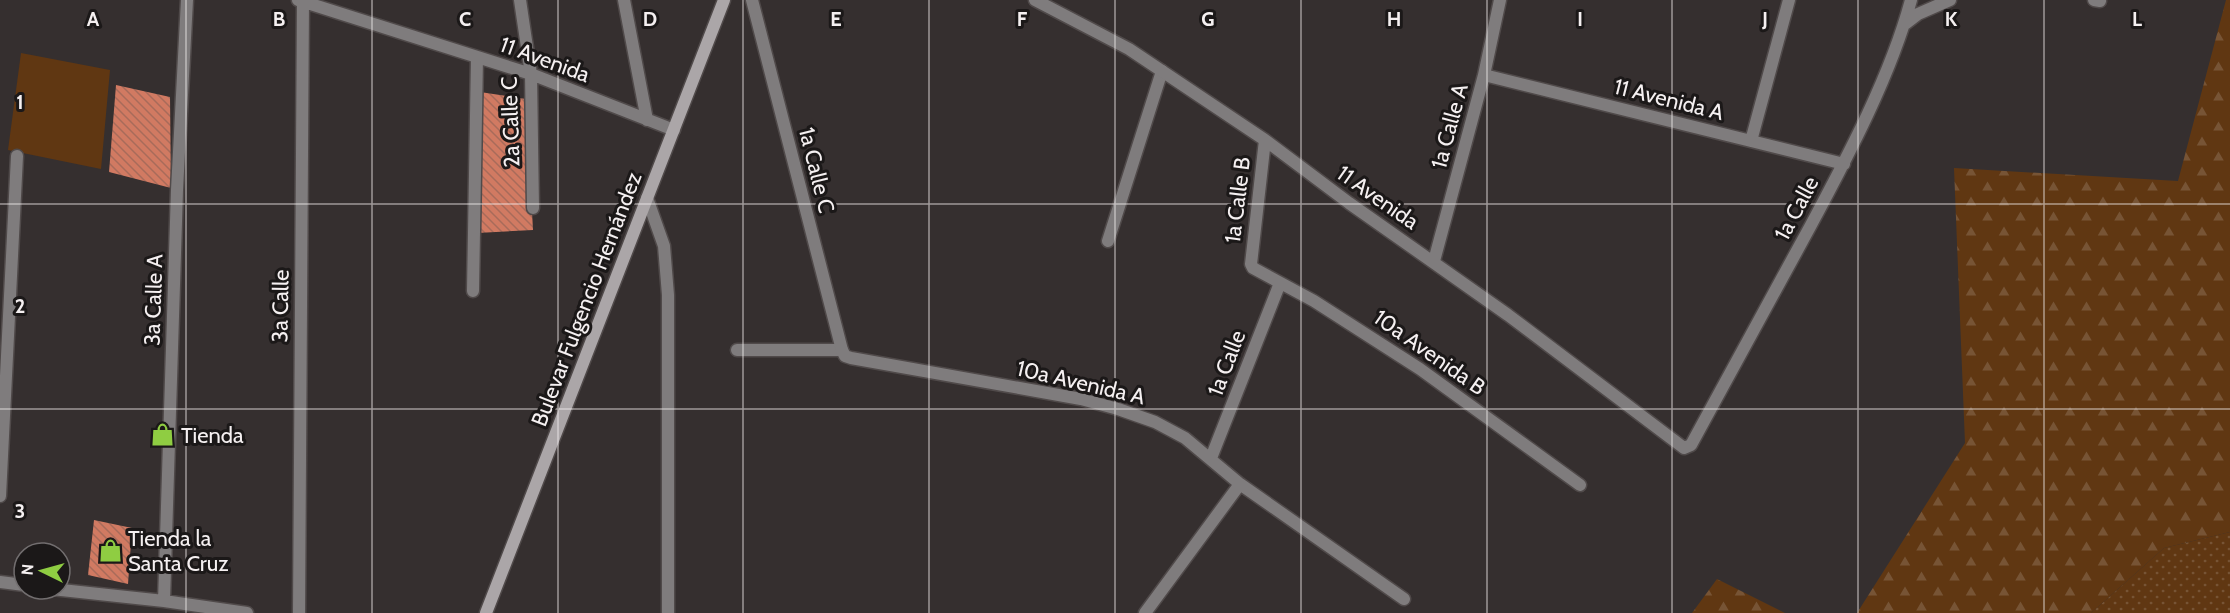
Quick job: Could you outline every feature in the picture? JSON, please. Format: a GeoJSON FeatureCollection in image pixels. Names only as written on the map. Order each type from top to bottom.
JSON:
{"type":"FeatureCollection","features":[{"type":"Feature","properties":{"kind":"street","name":"3a Calle A"},"geometry":{"type":"LineString","coordinates":[[164,601],[177,190],[187,0]]}},
{"type":"Feature","properties":{"kind":"street","name":"2a Calle C"},"geometry":{"type":"LineString","coordinates":[[520,0],[531,74],[533,208]]}},
{"type":"Feature","properties":{"kind":"street"},"geometry":{"type":"LineString","coordinates":[[624,0],[647,120]]}},
{"type":"Feature","properties":{"kind":"street","name":"Bulevar Fulgencio Hernández"},"geometry":{"type":"LineString","coordinates":[[486,613],[724,0]]}},
{"type":"Feature","properties":{"kind":"street","name":"1a Calle C"},"geometry":{"type":"LineString","coordinates":[[752,0],[842,350]]}},
{"type":"Feature","properties":{"kind":"street","name":"11 Avenida"},"geometry":{"type":"LineString","coordinates":[[1035,0],[1129,49],[1265,141],[1349,203],[1434,261],[1684,448]]}},
{"type":"Feature","properties":{"kind":"street","name":"1a Calle A"},"geometry":{"type":"LineString","coordinates":[[1434,261],[1484,75],[1500,0]]}},
{"type":"Feature","properties":{"kind":"street"},"geometry":{"type":"LineString","coordinates":[[1751,141],[1789,0]]}},
{"type":"Feature","properties":{"kind":"street","name":"1a Calle"},"geometry":{"type":"LineString","coordinates":[[1684,448],[1691,445],[1844,164],[1905,24],[1911,0]]}},
{"type":"Feature","properties":{"kind":"street"},"geometry":{"type":"LineString","coordinates":[[1905,24],[1918,14],[1950,0]]}},
{"type":"Feature","properties":{"kind":"street","name":"11 Avenida"},"geometry":{"type":"LineString","coordinates":[[301,1],[531,74],[674,130]]}},
{"type":"Feature","properties":{"kind":"street","name":"3a Calle"},"geometry":{"type":"LineString","coordinates":[[299,613],[301,1]]}},
{"type":"Feature","properties":{"kind":"street"},"geometry":{"type":"LineString","coordinates":[[473,291],[477,57]]}},
{"type":"Feature","properties":{"kind":"street"},"geometry":{"type":"LineString","coordinates":[[1108,241],[1162,71]]}},
{"type":"Feature","properties":{"kind":"street","name":"11 Avenida A"},"geometry":{"type":"LineString","coordinates":[[1484,75],[1844,164]]}},
{"type":"Feature","properties":{"kind":"street","name":"1a Calle B"},"geometry":{"type":"LineString","coordinates":[[1251,264],[1265,141]]}},
{"type":"Feature","properties":{"kind":"street"},"geometry":{"type":"LineString","coordinates":[[0,496],[17,156]]}},
{"type":"Feature","properties":{"kind":"street"},"geometry":{"type":"LineString","coordinates":[[647,198],[664,246],[668,295],[668,613]]}},
{"type":"Feature","properties":{"kind":"street","name":"10a Avenida B"},"geometry":{"type":"LineString","coordinates":[[1251,264],[1253,268],[1331,311],[1420,369],[1580,485]]}},
{"type":"Feature","properties":{"kind":"street","name":"1a Calle"},"geometry":{"type":"LineString","coordinates":[[1211,458],[1280,283]]}},
{"type":"Feature","properties":{"kind":"street"},"geometry":{"type":"LineString","coordinates":[[737,350],[842,350]]}},
{"type":"Feature","properties":{"kind":"street","name":"10a Avenida A"},"geometry":{"type":"LineString","coordinates":[[842,350],[845,356],[851,358],[1081,399],[1118,409],[1171,430],[1211,458],[1240,484],[1404,599]]}},
{"type":"Feature","properties":{"kind":"street"},"geometry":{"type":"LineString","coordinates":[[1145,613],[1240,484]]}},
{"type":"Feature","properties":{"kind":"street"},"geometry":{"type":"LineString","coordinates":[[72,591],[248,613]]}},
{"type":"Feature","properties":{"kind":"green space"},"geometry":{"type":"Polygon","coordinates":[[[2226,0],[2230,0],[2230,532],[2164,548],[2091,613],[1857,613],[1965,443],[1954,168],[2178,181],[2226,0]]]}},
{"type":"Feature","properties":{"kind":"green space"},"geometry":{"type":"Polygon","coordinates":[[[21,53],[110,70],[101,169],[8,150],[21,53]]]}},
{"type":"Feature","properties":{"kind":"green space"},"geometry":{"type":"Polygon","coordinates":[[[2230,532],[2230,613],[2091,613],[2164,548],[2230,532]]]}},
{"type":"Feature","properties":{"kind":"green space"},"geometry":{"type":"Polygon","coordinates":[[[1717,579],[1785,613],[1692,613],[1717,579]]]}},
{"type":"Feature","properties":{"kind":"building"},"geometry":{"type":"Polygon","coordinates":[[[116,85],[170,97],[171,188],[109,172],[116,85]]]}},
{"type":"Feature","properties":{"kind":"building"},"geometry":{"type":"Polygon","coordinates":[[[480,92],[526,99],[533,230],[477,233],[480,92]]]}},
{"type":"Feature","properties":{"kind":"building","name":"Tienda la Santa Cruz"},"geometry":{"type":"Polygon","coordinates":[[[94,520],[132,528],[128,584],[88,575],[94,520]]]}},
{"type":"Feature","properties":{"kind":"place","name":"Tienda"},"geometry":{"type":"Point","coordinates":[163,435]}},
{"type":"Feature","properties":{"kind":"place","name":"Tienda la Santa Cruz"},"geometry":{"type":"Point","coordinates":[110,551]}}]}
